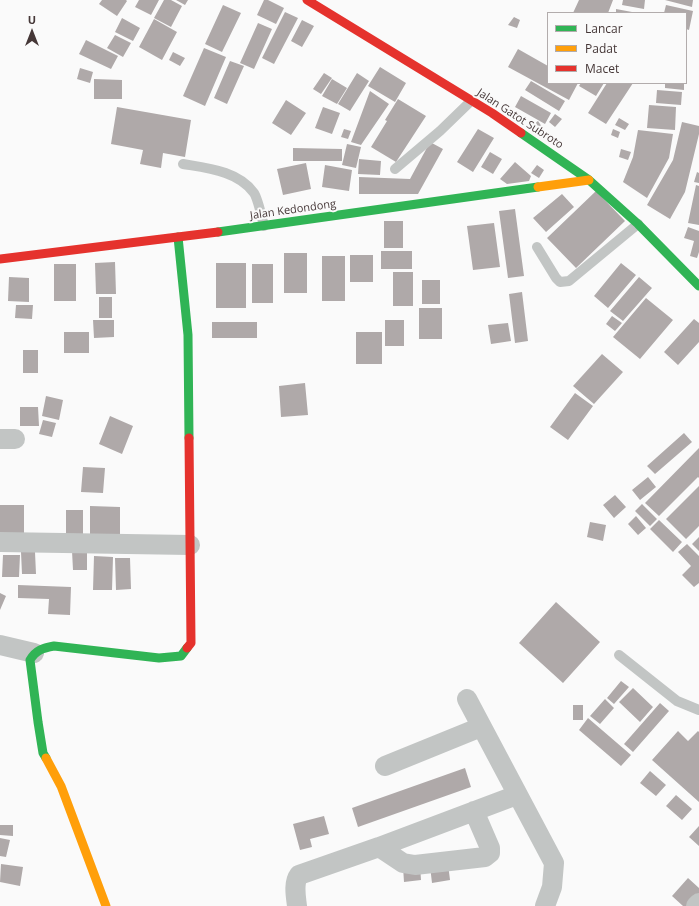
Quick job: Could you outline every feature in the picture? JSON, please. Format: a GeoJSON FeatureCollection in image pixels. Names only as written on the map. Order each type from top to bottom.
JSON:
{"type":"FeatureCollection","features":[{"type":"Feature","properties":{"kind":"street","name":"Jalan Gatot Subroto"},"geometry":{"type":"LineString","coordinates":[[307,0],[334,8],[471,101],[492,112],[589,180],[638,224],[699,286]]}},
{"type":"Feature","properties":{"kind":"street","name":"Jalan Kedondong"},"geometry":{"type":"LineString","coordinates":[[0,259],[264,226],[589,180]]}},
{"type":"Feature","properties":{"kind":"street"},"geometry":{"type":"LineString","coordinates":[[106,906],[61,786],[43,753],[30,660],[34,653],[41,648],[54,646],[159,658],[181,656],[191,643],[188,335],[178,237]]}},
{"type":"Feature","properties":{"kind":"street"},"geometry":{"type":"LineString","coordinates":[[0,542],[190,545]]}},
{"type":"Feature","properties":{"kind":"street"},"geometry":{"type":"LineString","coordinates":[[0,645],[34,653]]}},
{"type":"Feature","properties":{"kind":"street"},"geometry":{"type":"LineString","coordinates":[[467,699],[554,863],[552,887],[545,906]]}},
{"type":"Feature","properties":{"kind":"street"},"geometry":{"type":"LineString","coordinates":[[385,766],[481,727]]}},
{"type":"Feature","properties":{"kind":"street"},"geometry":{"type":"LineString","coordinates":[[296,906],[296,885],[299,875],[380,847],[517,795]]}},
{"type":"Feature","properties":{"kind":"street"},"geometry":{"type":"LineString","coordinates":[[380,847],[403,863],[415,864],[485,857],[490,853],[490,848],[474,811]]}},
{"type":"Feature","properties":{"kind":"street"},"geometry":{"type":"LineString","coordinates":[[696,906],[699,903]]}},
{"type":"Feature","properties":{"kind":"lane"},"geometry":{"type":"LineString","coordinates":[[395,169],[440,131],[471,101]]}},
{"type":"Feature","properties":{"kind":"lane"},"geometry":{"type":"LineString","coordinates":[[183,164],[213,170],[239,178],[254,193],[264,226]]}},
{"type":"Feature","properties":{"kind":"lane"},"geometry":{"type":"LineString","coordinates":[[537,247],[556,278],[560,282],[569,281],[638,224]]}},
{"type":"Feature","properties":{"kind":"lane"},"geometry":{"type":"LineString","coordinates":[[619,655],[677,701],[699,710]]}},
{"type":"Feature","properties":{"kind":"building"},"geometry":{"type":"Polygon","coordinates":[[[102,0],[127,1],[117,16],[99,4],[102,0]]]}},
{"type":"Feature","properties":{"kind":"building"},"geometry":{"type":"Polygon","coordinates":[[[139,0],[159,0],[151,15],[135,7],[139,0]]]}},
{"type":"Feature","properties":{"kind":"building"},"geometry":{"type":"Polygon","coordinates":[[[164,0],[171,0],[182,6],[171,27],[154,18],[164,0]]]}},
{"type":"Feature","properties":{"kind":"building"},"geometry":{"type":"Polygon","coordinates":[[[176,0],[188,0],[185,5],[176,0]]]}},
{"type":"Feature","properties":{"kind":"building"},"geometry":{"type":"Polygon","coordinates":[[[264,0],[268,0],[284,8],[276,24],[257,15],[264,0]]]}},
{"type":"Feature","properties":{"kind":"building"},"geometry":{"type":"Polygon","coordinates":[[[579,0],[613,0],[608,12],[573,12],[579,0]]]}},
{"type":"Feature","properties":{"kind":"building"},"geometry":{"type":"Polygon","coordinates":[[[623,0],[645,0],[644,9],[622,5],[623,0]]]}},
{"type":"Feature","properties":{"kind":"building"},"geometry":{"type":"Polygon","coordinates":[[[665,0],[693,0],[692,7],[665,0]]]}},
{"type":"Feature","properties":{"kind":"building"},"geometry":{"type":"Polygon","coordinates":[[[223,5],[241,13],[222,52],[205,44],[223,5]]]}},
{"type":"Feature","properties":{"kind":"building"},"geometry":{"type":"Polygon","coordinates":[[[666,5],[693,11],[689,30],[687,29],[687,12],[664,12],[666,5]]]}},
{"type":"Feature","properties":{"kind":"building"},"geometry":{"type":"Polygon","coordinates":[[[616,9],[632,12],[616,12],[616,9]]]}},
{"type":"Feature","properties":{"kind":"building"},"geometry":{"type":"Polygon","coordinates":[[[285,12],[298,18],[274,64],[262,58],[285,12]]]}},
{"type":"Feature","properties":{"kind":"building"},"geometry":{"type":"Polygon","coordinates":[[[514,17],[520,20],[517,28],[508,25],[514,17]]]}},
{"type":"Feature","properties":{"kind":"building"},"geometry":{"type":"Polygon","coordinates":[[[122,18],[140,28],[133,41],[115,32],[122,18]]]}},
{"type":"Feature","properties":{"kind":"building"},"geometry":{"type":"Polygon","coordinates":[[[154,19],[177,32],[162,60],[139,47],[154,19]]]}},
{"type":"Feature","properties":{"kind":"building"},"geometry":{"type":"Polygon","coordinates":[[[302,20],[314,26],[302,47],[291,41],[302,20]]]}},
{"type":"Feature","properties":{"kind":"building"},"geometry":{"type":"Polygon","coordinates":[[[258,23],[272,29],[254,69],[240,63],[258,23]]]}},
{"type":"Feature","properties":{"kind":"building"},"geometry":{"type":"Polygon","coordinates":[[[115,35],[131,43],[123,57],[107,48],[115,35]]]}},
{"type":"Feature","properties":{"kind":"building"},"geometry":{"type":"Polygon","coordinates":[[[86,40],[118,56],[111,69],[79,54],[86,40]]]}},
{"type":"Feature","properties":{"kind":"building"},"geometry":{"type":"Polygon","coordinates":[[[204,48],[226,57],[205,106],[183,96],[204,48]]]}},
{"type":"Feature","properties":{"kind":"building"},"geometry":{"type":"Polygon","coordinates":[[[518,49],[547,65],[547,84],[577,84],[569,100],[508,67],[518,49]]]}},
{"type":"Feature","properties":{"kind":"building"},"geometry":{"type":"Polygon","coordinates":[[[173,52],[185,58],[180,66],[169,60],[173,52]]]}},
{"type":"Feature","properties":{"kind":"building"},"geometry":{"type":"Polygon","coordinates":[[[230,61],[244,66],[227,104],[214,98],[230,61]]]}},
{"type":"Feature","properties":{"kind":"building"},"geometry":{"type":"Polygon","coordinates":[[[380,67],[406,83],[395,102],[368,86],[380,67]]]}},
{"type":"Feature","properties":{"kind":"building"},"geometry":{"type":"Polygon","coordinates":[[[80,68],[93,72],[90,83],[77,79],[80,68]]]}},
{"type":"Feature","properties":{"kind":"building"},"geometry":{"type":"Polygon","coordinates":[[[324,73],[332,78],[321,94],[313,89],[324,73]]]}},
{"type":"Feature","properties":{"kind":"building"},"geometry":{"type":"Polygon","coordinates":[[[357,73],[369,81],[350,111],[338,104],[357,73]]]}},
{"type":"Feature","properties":{"kind":"building"},"geometry":{"type":"Polygon","coordinates":[[[94,79],[122,80],[122,99],[94,99],[94,79]]]}},
{"type":"Feature","properties":{"kind":"building"},"geometry":{"type":"Polygon","coordinates":[[[332,79],[347,88],[337,104],[322,96],[332,79]]]}},
{"type":"Feature","properties":{"kind":"building"},"geometry":{"type":"Polygon","coordinates":[[[531,81],[565,101],[559,111],[525,90],[531,81]]]}},
{"type":"Feature","properties":{"kind":"building"},"geometry":{"type":"Polygon","coordinates":[[[580,84],[603,84],[596,96],[579,86],[580,84]]]}},
{"type":"Feature","properties":{"kind":"building"},"geometry":{"type":"Polygon","coordinates":[[[606,84],[632,84],[606,124],[588,113],[606,84]]]}},
{"type":"Feature","properties":{"kind":"building"},"geometry":{"type":"Polygon","coordinates":[[[665,84],[684,84],[684,90],[665,88],[665,84]]]}},
{"type":"Feature","properties":{"kind":"building"},"geometry":{"type":"Polygon","coordinates":[[[657,90],[682,92],[681,105],[656,103],[657,90]]]}},
{"type":"Feature","properties":{"kind":"building"},"geometry":{"type":"Polygon","coordinates":[[[370,91],[389,104],[361,145],[351,142],[370,91]]]}},
{"type":"Feature","properties":{"kind":"building"},"geometry":{"type":"Polygon","coordinates":[[[521,96],[551,113],[545,124],[515,107],[521,96]]]}},
{"type":"Feature","properties":{"kind":"building"},"geometry":{"type":"Polygon","coordinates":[[[398,99],[426,116],[396,162],[371,147],[398,99]]]}},
{"type":"Feature","properties":{"kind":"building"},"geometry":{"type":"Polygon","coordinates":[[[286,100],[306,113],[291,135],[272,123],[286,100]]]}},
{"type":"Feature","properties":{"kind":"building"},"geometry":{"type":"Polygon","coordinates":[[[649,105],[676,107],[675,130],[647,128],[649,105]]]}},
{"type":"Feature","properties":{"kind":"building"},"geometry":{"type":"Polygon","coordinates":[[[117,107],[191,120],[185,157],[163,153],[161,168],[140,164],[143,150],[111,144],[117,107]]]}},
{"type":"Feature","properties":{"kind":"building"},"geometry":{"type":"Polygon","coordinates":[[[323,107],[340,113],[332,134],[315,128],[323,107]]]}},
{"type":"Feature","properties":{"kind":"building"},"geometry":{"type":"Polygon","coordinates":[[[555,114],[562,119],[555,127],[549,122],[555,114]]]}},
{"type":"Feature","properties":{"kind":"building"},"geometry":{"type":"Polygon","coordinates":[[[619,118],[629,124],[625,130],[615,125],[619,118]]]}},
{"type":"Feature","properties":{"kind":"building"},"geometry":{"type":"Polygon","coordinates":[[[538,121],[542,127],[535,132],[531,126],[538,121]]]}},
{"type":"Feature","properties":{"kind":"building"},"geometry":{"type":"Polygon","coordinates":[[[682,122],[699,126],[699,134],[685,192],[670,219],[647,205],[673,160],[682,122]]]}},
{"type":"Feature","properties":{"kind":"building"},"geometry":{"type":"Polygon","coordinates":[[[344,129],[351,131],[348,139],[341,137],[344,129]]]}},
{"type":"Feature","properties":{"kind":"building"},"geometry":{"type":"Polygon","coordinates":[[[478,129],[494,138],[473,172],[457,162],[478,129]]]}},
{"type":"Feature","properties":{"kind":"building"},"geometry":{"type":"Polygon","coordinates":[[[613,129],[620,132],[618,138],[611,135],[613,129]]]}},
{"type":"Feature","properties":{"kind":"building"},"geometry":{"type":"Polygon","coordinates":[[[638,130],[673,134],[669,158],[647,198],[623,182],[633,157],[638,130]]]}},
{"type":"Feature","properties":{"kind":"building"},"geometry":{"type":"Polygon","coordinates":[[[430,142],[443,149],[418,194],[359,194],[359,177],[410,179],[430,142]]]}},
{"type":"Feature","properties":{"kind":"building"},"geometry":{"type":"Polygon","coordinates":[[[347,144],[361,147],[356,168],[342,165],[347,144]]]}},
{"type":"Feature","properties":{"kind":"building"},"geometry":{"type":"Polygon","coordinates":[[[293,148],[342,149],[342,161],[293,161],[293,148]]]}},
{"type":"Feature","properties":{"kind":"building"},"geometry":{"type":"Polygon","coordinates":[[[621,149],[631,152],[628,160],[619,157],[621,149]]]}},
{"type":"Feature","properties":{"kind":"building"},"geometry":{"type":"Polygon","coordinates":[[[490,152],[502,159],[493,174],[481,167],[490,152]]]}},
{"type":"Feature","properties":{"kind":"building"},"geometry":{"type":"Polygon","coordinates":[[[359,159],[381,161],[380,175],[358,174],[359,159]]]}},
{"type":"Feature","properties":{"kind":"building"},"geometry":{"type":"Polygon","coordinates":[[[515,162],[531,176],[529,181],[507,184],[500,179],[515,162]]]}},
{"type":"Feature","properties":{"kind":"building"},"geometry":{"type":"Polygon","coordinates":[[[306,163],[311,189],[283,195],[277,169],[306,163]]]}},
{"type":"Feature","properties":{"kind":"building"},"geometry":{"type":"Polygon","coordinates":[[[325,165],[352,170],[349,191],[322,187],[325,165]]]}},
{"type":"Feature","properties":{"kind":"building"},"geometry":{"type":"Polygon","coordinates":[[[537,165],[544,170],[539,178],[531,173],[537,165]]]}},
{"type":"Feature","properties":{"kind":"building"},"geometry":{"type":"Polygon","coordinates":[[[697,172],[699,173],[699,183],[694,182],[697,172]]]}},
{"type":"Feature","properties":{"kind":"building"},"geometry":{"type":"Polygon","coordinates":[[[696,185],[699,186],[699,225],[688,223],[696,185]]]}},
{"type":"Feature","properties":{"kind":"building"},"geometry":{"type":"Polygon","coordinates":[[[596,191],[625,221],[576,268],[547,238],[596,191]]]}},
{"type":"Feature","properties":{"kind":"building"},"geometry":{"type":"Polygon","coordinates":[[[562,194],[574,207],[546,232],[533,218],[562,194]]]}},
{"type":"Feature","properties":{"kind":"building"},"geometry":{"type":"Polygon","coordinates":[[[515,209],[524,276],[508,278],[499,211],[515,209]]]}},
{"type":"Feature","properties":{"kind":"building"},"geometry":{"type":"Polygon","coordinates":[[[384,221],[403,221],[403,248],[384,248],[384,221]]]}},
{"type":"Feature","properties":{"kind":"building"},"geometry":{"type":"Polygon","coordinates":[[[494,223],[500,267],[473,270],[467,226],[494,223]]]}},
{"type":"Feature","properties":{"kind":"building"},"geometry":{"type":"Polygon","coordinates":[[[688,227],[699,231],[699,252],[697,258],[690,256],[694,241],[684,238],[688,227]]]}},
{"type":"Feature","properties":{"kind":"building"},"geometry":{"type":"Polygon","coordinates":[[[381,251],[412,251],[412,269],[381,269],[381,251]]]}},
{"type":"Feature","properties":{"kind":"building"},"geometry":{"type":"Polygon","coordinates":[[[284,253],[307,253],[307,293],[284,293],[284,253]]]}},
{"type":"Feature","properties":{"kind":"building"},"geometry":{"type":"Polygon","coordinates":[[[350,255],[373,255],[373,282],[350,282],[350,255]]]}},
{"type":"Feature","properties":{"kind":"building"},"geometry":{"type":"Polygon","coordinates":[[[322,256],[345,256],[345,301],[322,301],[322,256]]]}},
{"type":"Feature","properties":{"kind":"building"},"geometry":{"type":"Polygon","coordinates":[[[115,262],[116,294],[96,294],[95,263],[115,262]]]}},
{"type":"Feature","properties":{"kind":"building"},"geometry":{"type":"Polygon","coordinates":[[[216,263],[246,263],[246,308],[216,308],[216,263]]]}},
{"type":"Feature","properties":{"kind":"building"},"geometry":{"type":"Polygon","coordinates":[[[621,263],[636,275],[608,308],[594,296],[621,263]]]}},
{"type":"Feature","properties":{"kind":"building"},"geometry":{"type":"Polygon","coordinates":[[[54,264],[76,264],[76,301],[54,301],[54,264]]]}},
{"type":"Feature","properties":{"kind":"building"},"geometry":{"type":"Polygon","coordinates":[[[252,264],[273,264],[273,303],[252,303],[252,264]]]}},
{"type":"Feature","properties":{"kind":"building"},"geometry":{"type":"Polygon","coordinates":[[[393,272],[413,272],[413,306],[393,306],[393,272]]]}},
{"type":"Feature","properties":{"kind":"building"},"geometry":{"type":"Polygon","coordinates":[[[9,277],[29,278],[29,302],[8,301],[9,277]]]}},
{"type":"Feature","properties":{"kind":"building"},"geometry":{"type":"Polygon","coordinates":[[[639,277],[652,288],[623,321],[610,311],[639,277]]]}},
{"type":"Feature","properties":{"kind":"building"},"geometry":{"type":"Polygon","coordinates":[[[422,280],[440,280],[440,304],[422,304],[422,280]]]}},
{"type":"Feature","properties":{"kind":"building"},"geometry":{"type":"Polygon","coordinates":[[[522,292],[528,341],[515,343],[509,294],[522,292]]]}},
{"type":"Feature","properties":{"kind":"building"},"geometry":{"type":"Polygon","coordinates":[[[99,297],[112,297],[112,318],[99,318],[99,297]]]}},
{"type":"Feature","properties":{"kind":"building"},"geometry":{"type":"Polygon","coordinates":[[[646,298],[673,320],[640,359],[613,337],[646,298]]]}},
{"type":"Feature","properties":{"kind":"building"},"geometry":{"type":"Polygon","coordinates":[[[16,305],[33,305],[32,319],[15,318],[16,305]]]}},
{"type":"Feature","properties":{"kind":"building"},"geometry":{"type":"Polygon","coordinates":[[[419,308],[442,308],[442,339],[419,339],[419,308]]]}},
{"type":"Feature","properties":{"kind":"building"},"geometry":{"type":"Polygon","coordinates":[[[612,316],[622,323],[615,331],[606,324],[612,316]]]}},
{"type":"Feature","properties":{"kind":"building"},"geometry":{"type":"Polygon","coordinates":[[[694,319],[699,323],[699,342],[678,365],[664,352],[694,319]]]}},
{"type":"Feature","properties":{"kind":"building"},"geometry":{"type":"Polygon","coordinates":[[[93,320],[114,320],[114,337],[94,338],[93,320]]]}},
{"type":"Feature","properties":{"kind":"building"},"geometry":{"type":"Polygon","coordinates":[[[385,320],[404,320],[404,346],[385,346],[385,320]]]}},
{"type":"Feature","properties":{"kind":"building"},"geometry":{"type":"Polygon","coordinates":[[[212,322],[257,322],[257,338],[212,338],[212,322]]]}},
{"type":"Feature","properties":{"kind":"building"},"geometry":{"type":"Polygon","coordinates":[[[508,323],[511,341],[491,344],[488,325],[508,323]]]}},
{"type":"Feature","properties":{"kind":"building"},"geometry":{"type":"Polygon","coordinates":[[[64,332],[89,332],[89,353],[64,353],[64,332]]]}},
{"type":"Feature","properties":{"kind":"building"},"geometry":{"type":"Polygon","coordinates":[[[356,332],[382,332],[382,364],[356,364],[356,332]]]}},
{"type":"Feature","properties":{"kind":"building"},"geometry":{"type":"Polygon","coordinates":[[[23,350],[38,350],[38,373],[23,373],[23,350]]]}},
{"type":"Feature","properties":{"kind":"building"},"geometry":{"type":"Polygon","coordinates":[[[602,354],[623,372],[594,404],[573,386],[602,354]]]}},
{"type":"Feature","properties":{"kind":"building"},"geometry":{"type":"Polygon","coordinates":[[[305,383],[308,415],[281,417],[279,386],[305,383]]]}},
{"type":"Feature","properties":{"kind":"building"},"geometry":{"type":"Polygon","coordinates":[[[575,393],[593,406],[568,440],[550,427],[575,393]]]}},
{"type":"Feature","properties":{"kind":"building"},"geometry":{"type":"Polygon","coordinates":[[[46,396],[63,400],[59,420],[42,416],[46,396]]]}},
{"type":"Feature","properties":{"kind":"building"},"geometry":{"type":"Polygon","coordinates":[[[20,407],[38,407],[39,426],[20,426],[20,407]]]}},
{"type":"Feature","properties":{"kind":"building"},"geometry":{"type":"Polygon","coordinates":[[[110,416],[133,426],[122,454],[99,444],[110,416]]]}},
{"type":"Feature","properties":{"kind":"building"},"geometry":{"type":"Polygon","coordinates":[[[43,420],[56,423],[52,437],[39,434],[43,420]]]}},
{"type":"Feature","properties":{"kind":"building"},"geometry":{"type":"Polygon","coordinates":[[[684,433],[692,442],[655,474],[647,466],[684,433]]]}},
{"type":"Feature","properties":{"kind":"building"},"geometry":{"type":"Polygon","coordinates":[[[699,448],[699,478],[698,477],[659,516],[645,503],[699,448]]]}},
{"type":"Feature","properties":{"kind":"building"},"geometry":{"type":"Polygon","coordinates":[[[83,467],[105,468],[103,493],[81,492],[83,467]]]}},
{"type":"Feature","properties":{"kind":"building"},"geometry":{"type":"Polygon","coordinates":[[[648,477],[656,487],[640,500],[632,490],[648,477]]]}},
{"type":"Feature","properties":{"kind":"building"},"geometry":{"type":"Polygon","coordinates":[[[699,486],[699,526],[686,539],[666,519],[699,486]]]}},
{"type":"Feature","properties":{"kind":"building"},"geometry":{"type":"Polygon","coordinates":[[[615,495],[626,507],[614,518],[603,505],[615,495]]]}},
{"type":"Feature","properties":{"kind":"building"},"geometry":{"type":"Polygon","coordinates":[[[642,504],[657,519],[650,526],[635,511],[642,504]]]}},
{"type":"Feature","properties":{"kind":"building"},"geometry":{"type":"Polygon","coordinates":[[[0,505],[24,505],[24,534],[0,534],[0,505]]]}},
{"type":"Feature","properties":{"kind":"building"},"geometry":{"type":"Polygon","coordinates":[[[90,506],[120,507],[120,541],[90,541],[90,506]]]}},
{"type":"Feature","properties":{"kind":"building"},"geometry":{"type":"Polygon","coordinates":[[[66,510],[83,510],[83,538],[66,538],[66,510]]]}},
{"type":"Feature","properties":{"kind":"building"},"geometry":{"type":"Polygon","coordinates":[[[636,516],[646,528],[638,535],[628,524],[636,516]]]}},
{"type":"Feature","properties":{"kind":"building"},"geometry":{"type":"Polygon","coordinates":[[[659,520],[682,542],[673,552],[650,529],[659,520]]]}},
{"type":"Feature","properties":{"kind":"building"},"geometry":{"type":"Polygon","coordinates":[[[590,522],[606,525],[603,541],[587,537],[590,522]]]}},
{"type":"Feature","properties":{"kind":"building"},"geometry":{"type":"Polygon","coordinates":[[[699,537],[699,551],[692,544],[699,537]]]}},
{"type":"Feature","properties":{"kind":"building"},"geometry":{"type":"Polygon","coordinates":[[[687,544],[699,556],[699,583],[694,587],[682,575],[691,566],[678,552],[687,544]]]}},
{"type":"Feature","properties":{"kind":"building"},"geometry":{"type":"Polygon","coordinates":[[[72,551],[87,551],[87,570],[73,570],[72,551]]]}},
{"type":"Feature","properties":{"kind":"building"},"geometry":{"type":"Polygon","coordinates":[[[21,552],[35,552],[36,574],[22,574],[21,552]]]}},
{"type":"Feature","properties":{"kind":"building"},"geometry":{"type":"Polygon","coordinates":[[[3,555],[20,555],[19,577],[2,577],[3,555]]]}},
{"type":"Feature","properties":{"kind":"building"},"geometry":{"type":"Polygon","coordinates":[[[94,556],[113,557],[112,590],[93,590],[94,556]]]}},
{"type":"Feature","properties":{"kind":"building"},"geometry":{"type":"Polygon","coordinates":[[[115,558],[130,558],[131,589],[116,590],[115,558]]]}},
{"type":"Feature","properties":{"kind":"building"},"geometry":{"type":"Polygon","coordinates":[[[18,585],[71,587],[70,615],[48,614],[49,599],[18,598],[18,585]]]}},
{"type":"Feature","properties":{"kind":"building"},"geometry":{"type":"Polygon","coordinates":[[[0,593],[6,596],[0,610],[0,593]]]}},
{"type":"Feature","properties":{"kind":"building"},"geometry":{"type":"Polygon","coordinates":[[[556,602],[600,642],[563,683],[519,643],[556,602]]]}},
{"type":"Feature","properties":{"kind":"building"},"geometry":{"type":"Polygon","coordinates":[[[621,681],[629,687],[614,704],[607,698],[621,681]]]}},
{"type":"Feature","properties":{"kind":"building"},"geometry":{"type":"Polygon","coordinates":[[[633,688],[653,707],[640,722],[619,702],[633,688]]]}},
{"type":"Feature","properties":{"kind":"building"},"geometry":{"type":"Polygon","coordinates":[[[605,699],[614,708],[600,724],[590,716],[605,699]]]}},
{"type":"Feature","properties":{"kind":"building"},"geometry":{"type":"Polygon","coordinates":[[[660,703],[669,711],[633,752],[624,744],[660,703]]]}},
{"type":"Feature","properties":{"kind":"building"},"geometry":{"type":"Polygon","coordinates":[[[573,705],[583,705],[583,720],[573,720],[573,705]]]}},
{"type":"Feature","properties":{"kind":"building"},"geometry":{"type":"Polygon","coordinates":[[[588,718],[631,755],[621,766],[579,730],[588,718]]]}},
{"type":"Feature","properties":{"kind":"building"},"geometry":{"type":"Polygon","coordinates":[[[678,731],[688,741],[698,731],[699,732],[699,802],[652,760],[678,731]]]}},
{"type":"Feature","properties":{"kind":"building"},"geometry":{"type":"Polygon","coordinates":[[[465,768],[471,787],[358,827],[352,808],[465,768]]]}},
{"type":"Feature","properties":{"kind":"building"},"geometry":{"type":"Polygon","coordinates":[[[650,771],[666,785],[656,796],[640,783],[650,771]]]}},
{"type":"Feature","properties":{"kind":"building"},"geometry":{"type":"Polygon","coordinates":[[[676,795],[692,809],[682,820],[666,806],[676,795]]]}},
{"type":"Feature","properties":{"kind":"building"},"geometry":{"type":"Polygon","coordinates":[[[324,816],[329,834],[310,839],[312,847],[300,850],[293,824],[324,816]]]}},
{"type":"Feature","properties":{"kind":"building"},"geometry":{"type":"Polygon","coordinates":[[[0,825],[13,825],[13,836],[0,835],[0,825]]]}},
{"type":"Feature","properties":{"kind":"building"},"geometry":{"type":"Polygon","coordinates":[[[699,826],[699,846],[689,837],[699,826]]]}},
{"type":"Feature","properties":{"kind":"building"},"geometry":{"type":"Polygon","coordinates":[[[0,838],[10,840],[6,857],[0,856],[0,838]]]}},
{"type":"Feature","properties":{"kind":"building"},"geometry":{"type":"Polygon","coordinates":[[[1,864],[23,867],[20,886],[0,882],[1,864]]]}},
{"type":"Feature","properties":{"kind":"building"},"geometry":{"type":"Polygon","coordinates":[[[448,864],[450,880],[432,883],[430,866],[448,864]]]}},
{"type":"Feature","properties":{"kind":"building"},"geometry":{"type":"Polygon","coordinates":[[[420,865],[421,880],[404,882],[403,867],[420,865]]]}},
{"type":"Feature","properties":{"kind":"building"},"geometry":{"type":"Polygon","coordinates":[[[688,878],[699,888],[699,895],[689,906],[683,906],[672,896],[688,878]]]}},
{"type":"Feature","properties":{"kind":"traffic: fast"},"geometry":{"type":"LineString","coordinates":[[521,133],[589,180],[638,224],[699,286]]}},
{"type":"Feature","properties":{"kind":"traffic: fast"},"geometry":{"type":"LineString","coordinates":[[218,232],[538,187]]}},
{"type":"Feature","properties":{"kind":"traffic: fast"},"geometry":{"type":"LineString","coordinates":[[178,237],[188,335],[189,438]]}},
{"type":"Feature","properties":{"kind":"traffic: fast"},"geometry":{"type":"LineString","coordinates":[[46,758],[43,753],[30,660],[37,652],[54,646],[159,658],[181,656],[187,648]]}},
{"type":"Feature","properties":{"kind":"traffic: slow"},"geometry":{"type":"LineString","coordinates":[[538,187],[589,180]]}},
{"type":"Feature","properties":{"kind":"traffic: slow"},"geometry":{"type":"LineString","coordinates":[[46,758],[61,786],[106,906]]}},
{"type":"Feature","properties":{"kind":"traffic: jam"},"geometry":{"type":"LineString","coordinates":[[307,0],[492,113],[521,133]]}},
{"type":"Feature","properties":{"kind":"traffic: jam"},"geometry":{"type":"LineString","coordinates":[[0,259],[218,232]]}},
{"type":"Feature","properties":{"kind":"traffic: jam"},"geometry":{"type":"LineString","coordinates":[[187,648],[191,643],[189,438]]}}]}
